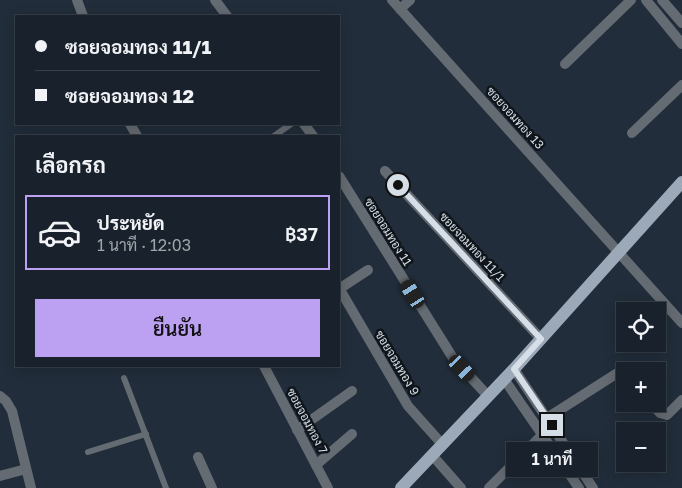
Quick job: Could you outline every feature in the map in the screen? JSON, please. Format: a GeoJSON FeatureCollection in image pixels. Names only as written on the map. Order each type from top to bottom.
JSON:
{"type":"FeatureCollection","features":[{"type":"Feature","properties":{"kind":"main road"},"geometry":{"type":"LineString","coordinates":[[401,488],[514,369],[682,182]]}},
{"type":"Feature","properties":{"kind":"street"},"geometry":{"type":"LineString","coordinates":[[78,0],[83,15]]}},
{"type":"Feature","properties":{"kind":"street"},"geometry":{"type":"LineString","coordinates":[[215,0],[226,15]]}},
{"type":"Feature","properties":{"kind":"street","name":"ซอยจอมทอง 13"},"geometry":{"type":"LineString","coordinates":[[392,0],[682,323]]}},
{"type":"Feature","properties":{"kind":"street"},"geometry":{"type":"LineString","coordinates":[[400,9],[410,0]]}},
{"type":"Feature","properties":{"kind":"street"},"geometry":{"type":"LineString","coordinates":[[565,64],[631,0]]}},
{"type":"Feature","properties":{"kind":"street"},"geometry":{"type":"LineString","coordinates":[[646,0],[682,44]]}},
{"type":"Feature","properties":{"kind":"street"},"geometry":{"type":"LineString","coordinates":[[662,0],[682,23]]}},
{"type":"Feature","properties":{"kind":"street"},"geometry":{"type":"LineString","coordinates":[[632,133],[682,85]]}},
{"type":"Feature","properties":{"kind":"street","name":"ซอยจอมทอง 11/1"},"geometry":{"type":"LineString","coordinates":[[386,171],[541,339]]}},
{"type":"Feature","properties":{"kind":"street","name":"ซอยจอมทอง 11"},"geometry":{"type":"LineString","coordinates":[[340,178],[453,358],[488,396]]}},
{"type":"Feature","properties":{"kind":"street"},"geometry":{"type":"LineString","coordinates":[[340,287],[368,270]]}},
{"type":"Feature","properties":{"kind":"street","name":"ซอยจอมทอง 9"},"geometry":{"type":"LineString","coordinates":[[340,290],[408,406],[442,444]]}},
{"type":"Feature","properties":{"kind":"street","name":"ซอยจอมทอง 7"},"geometry":{"type":"LineString","coordinates":[[265,367],[328,488]]}},
{"type":"Feature","properties":{"kind":"street"},"geometry":{"type":"LineString","coordinates":[[514,369],[593,488]]}},
{"type":"Feature","properties":{"kind":"street"},"geometry":{"type":"LineString","coordinates":[[489,488],[543,433],[550,421],[616,374]]}},
{"type":"Feature","properties":{"kind":"street"},"geometry":{"type":"LineString","coordinates":[[504,379],[543,433],[579,488]]}},
{"type":"Feature","properties":{"kind":"street"},"geometry":{"type":"LineString","coordinates":[[297,430],[352,391]]}},
{"type":"Feature","properties":{"kind":"street"},"geometry":{"type":"LineString","coordinates":[[0,396],[6,401],[12,411],[31,488]]}},
{"type":"Feature","properties":{"kind":"street"},"geometry":{"type":"LineString","coordinates":[[659,412],[666,414],[682,400]]}},
{"type":"Feature","properties":{"kind":"street"},"geometry":{"type":"LineString","coordinates":[[316,465],[352,434]]}},
{"type":"Feature","properties":{"kind":"street"},"geometry":{"type":"LineString","coordinates":[[432,455],[461,488]]}},
{"type":"Feature","properties":{"kind":"street"},"geometry":{"type":"LineString","coordinates":[[198,458],[212,488]]}},
{"type":"Feature","properties":{"kind":"street"},"geometry":{"type":"LineString","coordinates":[[0,476],[26,469]]}},
{"type":"Feature","properties":{"kind":"lane"},"geometry":{"type":"LineString","coordinates":[[275,135],[290,125]]}},
{"type":"Feature","properties":{"kind":"lane"},"geometry":{"type":"LineString","coordinates":[[124,378],[166,488]]}},
{"type":"Feature","properties":{"kind":"lane"},"geometry":{"type":"LineString","coordinates":[[88,452],[146,434]]}},
{"type":"Feature","properties":{"kind":"route"},"geometry":{"type":"LineString","coordinates":[[398,185],[541,339],[514,369],[552,425]]}}]}
